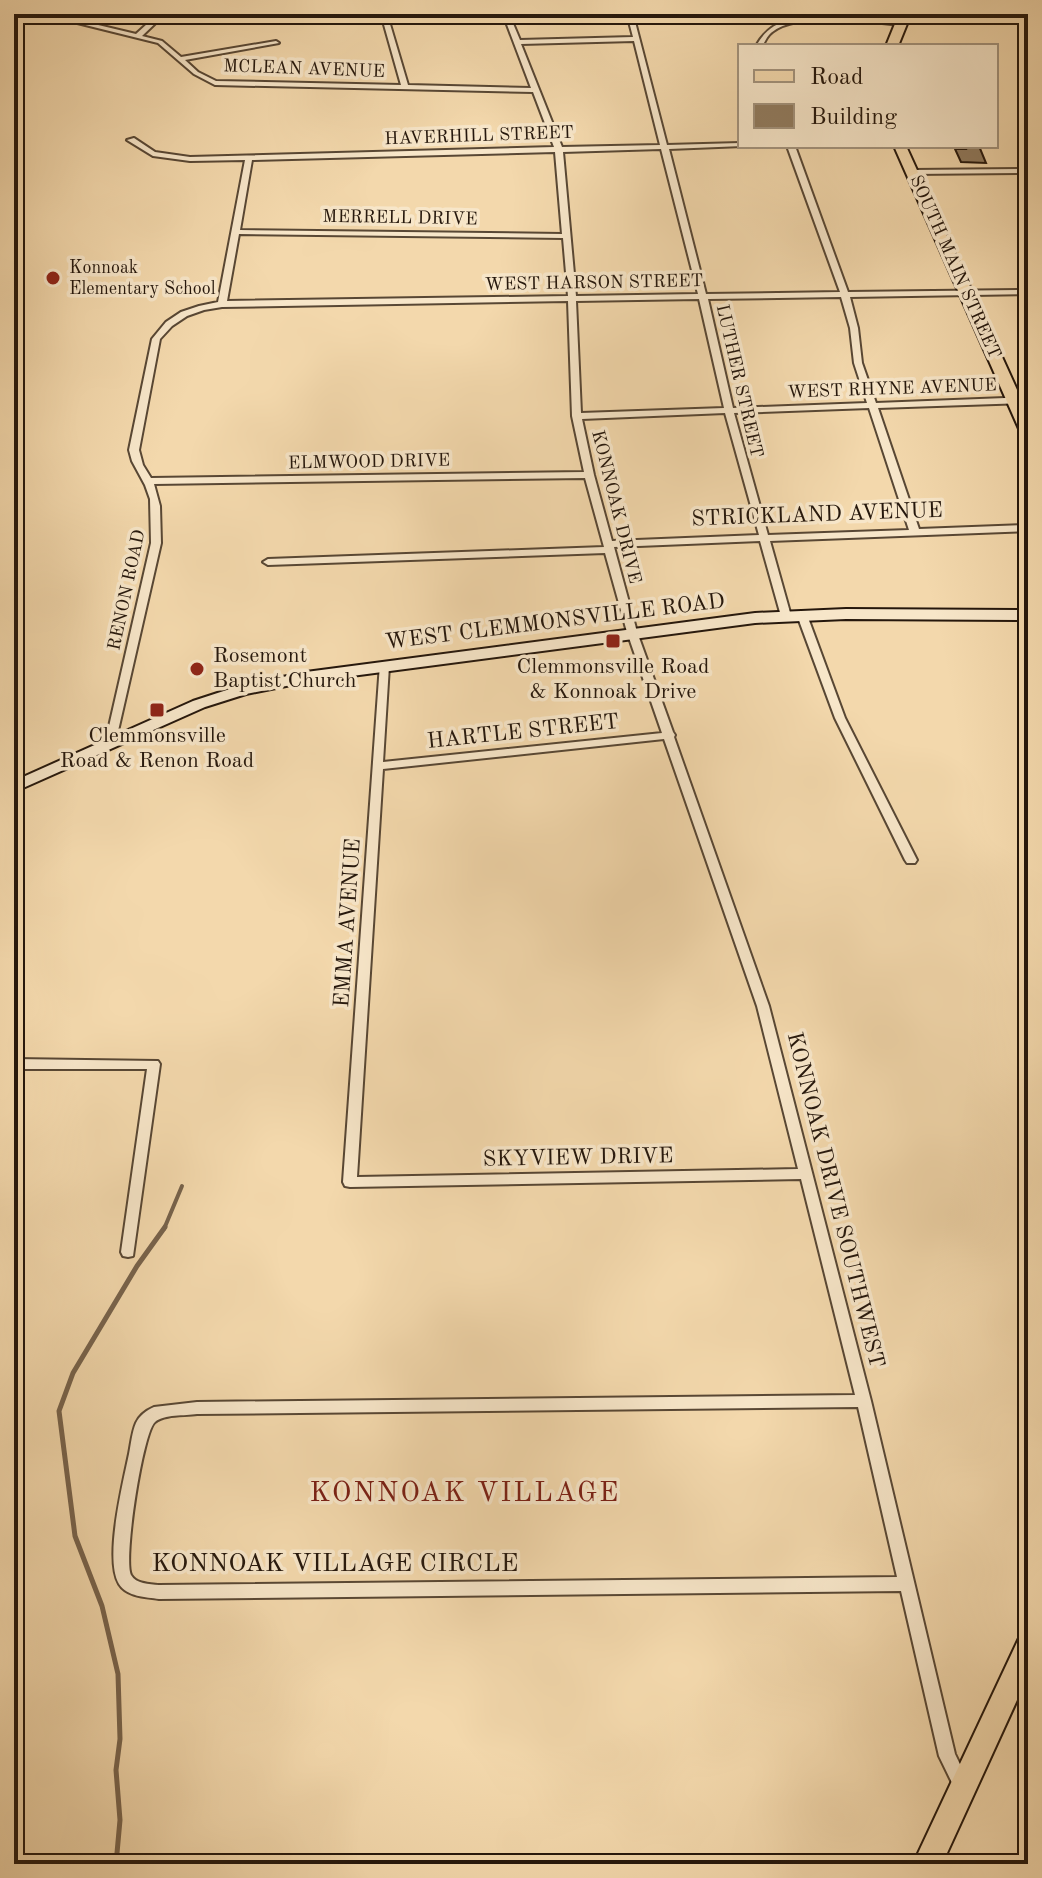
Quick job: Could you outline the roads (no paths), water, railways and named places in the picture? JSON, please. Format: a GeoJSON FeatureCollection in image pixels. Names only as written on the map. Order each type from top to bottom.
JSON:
{"type":"FeatureCollection","features":[{"type":"Feature","properties":{"kind":"main road"},"geometry":{"type":"LineString","coordinates":[[893,44],[903,18]]}},
{"type":"Feature","properties":{"kind":"main road","name":"SOUTH MAIN STREET"},"geometry":{"type":"LineString","coordinates":[[901,148],[967,294],[1022,401],[1028,431]]}},
{"type":"Feature","properties":{"kind":"main road","name":"WEST CLEMMONSVILLE ROAD"},"geometry":{"type":"LineString","coordinates":[[14,787],[199,704],[242,690],[306,677],[632,632],[794,615],[1028,615]]}},
{"type":"Feature","properties":{"kind":"main road"},"geometry":{"type":"LineString","coordinates":[[927,1864],[1028,1647]]}},
{"type":"Feature","properties":{"kind":"street"},"geometry":{"type":"LineString","coordinates":[[14,25],[27,14]]}},
{"type":"Feature","properties":{"kind":"street","name":"MCLEAN AVENUE"},"geometry":{"type":"LineString","coordinates":[[44,14],[160,42],[196,73],[215,83],[533,90]]}},
{"type":"Feature","properties":{"kind":"street"},"geometry":{"type":"LineString","coordinates":[[138,36],[162,14]]}},
{"type":"Feature","properties":{"kind":"street"},"geometry":{"type":"LineString","coordinates":[[384,14],[405,87]]}},
{"type":"Feature","properties":{"kind":"street","name":"KONNOAK DRIVE"},"geometry":{"type":"LineString","coordinates":[[506,14],[533,90],[559,150],[572,300],[577,416],[589,475],[632,632]]}},
{"type":"Feature","properties":{"kind":"street","name":"LUTHER STREET"},"geometry":{"type":"LineString","coordinates":[[630,14],[762,537],[840,718],[911,860]]}},
{"type":"Feature","properties":{"kind":"street"},"geometry":{"type":"LineString","coordinates":[[784,14],[795,20]]}},
{"type":"Feature","properties":{"kind":"street"},"geometry":{"type":"LineString","coordinates":[[760,44],[772,28],[795,20],[903,18]]}},
{"type":"Feature","properties":{"kind":"street"},"geometry":{"type":"LineString","coordinates":[[516,42],[635,39]]}},
{"type":"Feature","properties":{"kind":"street"},"geometry":{"type":"LineString","coordinates":[[181,59],[276,43]]}},
{"type":"Feature","properties":{"kind":"street","name":"HAVERHILL STREET"},"geometry":{"type":"LineString","coordinates":[[131,140],[147,151],[165,157],[220,159],[738,145]]}},
{"type":"Feature","properties":{"kind":"street"},"geometry":{"type":"LineString","coordinates":[[792,148],[845,295],[854,328],[858,363],[915,532]]}},
{"type":"Feature","properties":{"kind":"street"},"geometry":{"type":"LineString","coordinates":[[222,304],[249,158]]}},
{"type":"Feature","properties":{"kind":"street"},"geometry":{"type":"LineString","coordinates":[[912,172],[1020,171]]}},
{"type":"Feature","properties":{"kind":"street","name":"MERRELL DRIVE"},"geometry":{"type":"LineString","coordinates":[[235,232],[565,236]]}},
{"type":"Feature","properties":{"kind":"street","name":"WEST HARSON STREET"},"geometry":{"type":"LineString","coordinates":[[222,304],[1028,292]]}},
{"type":"Feature","properties":{"kind":"street","name":"RENON ROAD"},"geometry":{"type":"LineString","coordinates":[[110,744],[156,543],[158,515],[148,481],[137,468],[134,450],[156,339],[166,323],[187,312],[222,304]]}},
{"type":"Feature","properties":{"kind":"street","name":"WEST RHYNE AVENUE"},"geometry":{"type":"LineString","coordinates":[[577,416],[1022,401]]}},
{"type":"Feature","properties":{"kind":"street","name":"ELMWOOD DRIVE"},"geometry":{"type":"LineString","coordinates":[[148,481],[589,475]]}},
{"type":"Feature","properties":{"kind":"street","name":"STRICKLAND AVENUE"},"geometry":{"type":"LineString","coordinates":[[268,562],[762,537],[1028,528]]}},
{"type":"Feature","properties":{"kind":"street","name":"KONNOAK DRIVE SOUTHWEST"},"geometry":{"type":"LineString","coordinates":[[632,632],[763,1006],[864,1401],[947,1756],[963,1787]]}},
{"type":"Feature","properties":{"kind":"street","name":"EMMA AVENUE"},"geometry":{"type":"LineString","coordinates":[[350,1182],[380,766],[384,666]]}},
{"type":"Feature","properties":{"kind":"street","name":"HARTLE STREET"},"geometry":{"type":"LineString","coordinates":[[380,766],[670,735]]}},
{"type":"Feature","properties":{"kind":"street"},"geometry":{"type":"LineString","coordinates":[[14,1064],[154,1064],[128,1252]]}},
{"type":"Feature","properties":{"kind":"street","name":"SKYVIEW DRIVE"},"geometry":{"type":"LineString","coordinates":[[350,1182],[807,1174]]}},
{"type":"Feature","properties":{"kind":"street","name":"KONNOAK VILLAGE CIRCLE"},"geometry":{"type":"LineString","coordinates":[[864,1401],[197,1408],[154,1413],[143,1424],[121,1546],[121,1572],[126,1582],[135,1589],[159,1592],[907,1584]]}},
{"type":"Feature","properties":{"kind":"waterway"},"geometry":{"type":"LineString","coordinates":[[165,1228],[182,1186]]}},
{"type":"Feature","properties":{"kind":"waterway"},"geometry":{"type":"LineString","coordinates":[[116,1864],[120,1820],[116,1770],[120,1739],[118,1674],[102,1606],[75,1536],[59,1411],[73,1373],[137,1266],[165,1228]]}},
{"type":"Feature","properties":{"kind":"place","name":"Konnoak Elementary School"},"geometry":{"type":"Point","coordinates":[53,278]}},
{"type":"Feature","properties":{"kind":"place","name":"Clemmonsville Road & Konnoak Drive"},"geometry":{"type":"Point","coordinates":[613,641]}},
{"type":"Feature","properties":{"kind":"place","name":"Rosemont Baptist Church"},"geometry":{"type":"Point","coordinates":[197,669]}},
{"type":"Feature","properties":{"kind":"place","name":"Clemmonsville Road & Renon Road"},"geometry":{"type":"Point","coordinates":[157,710]}},
{"type":"Feature","properties":{"kind":"district","name":"KONNOAK VILLAGE"},"geometry":{"type":"Point","coordinates":[465,1494]}}]}
